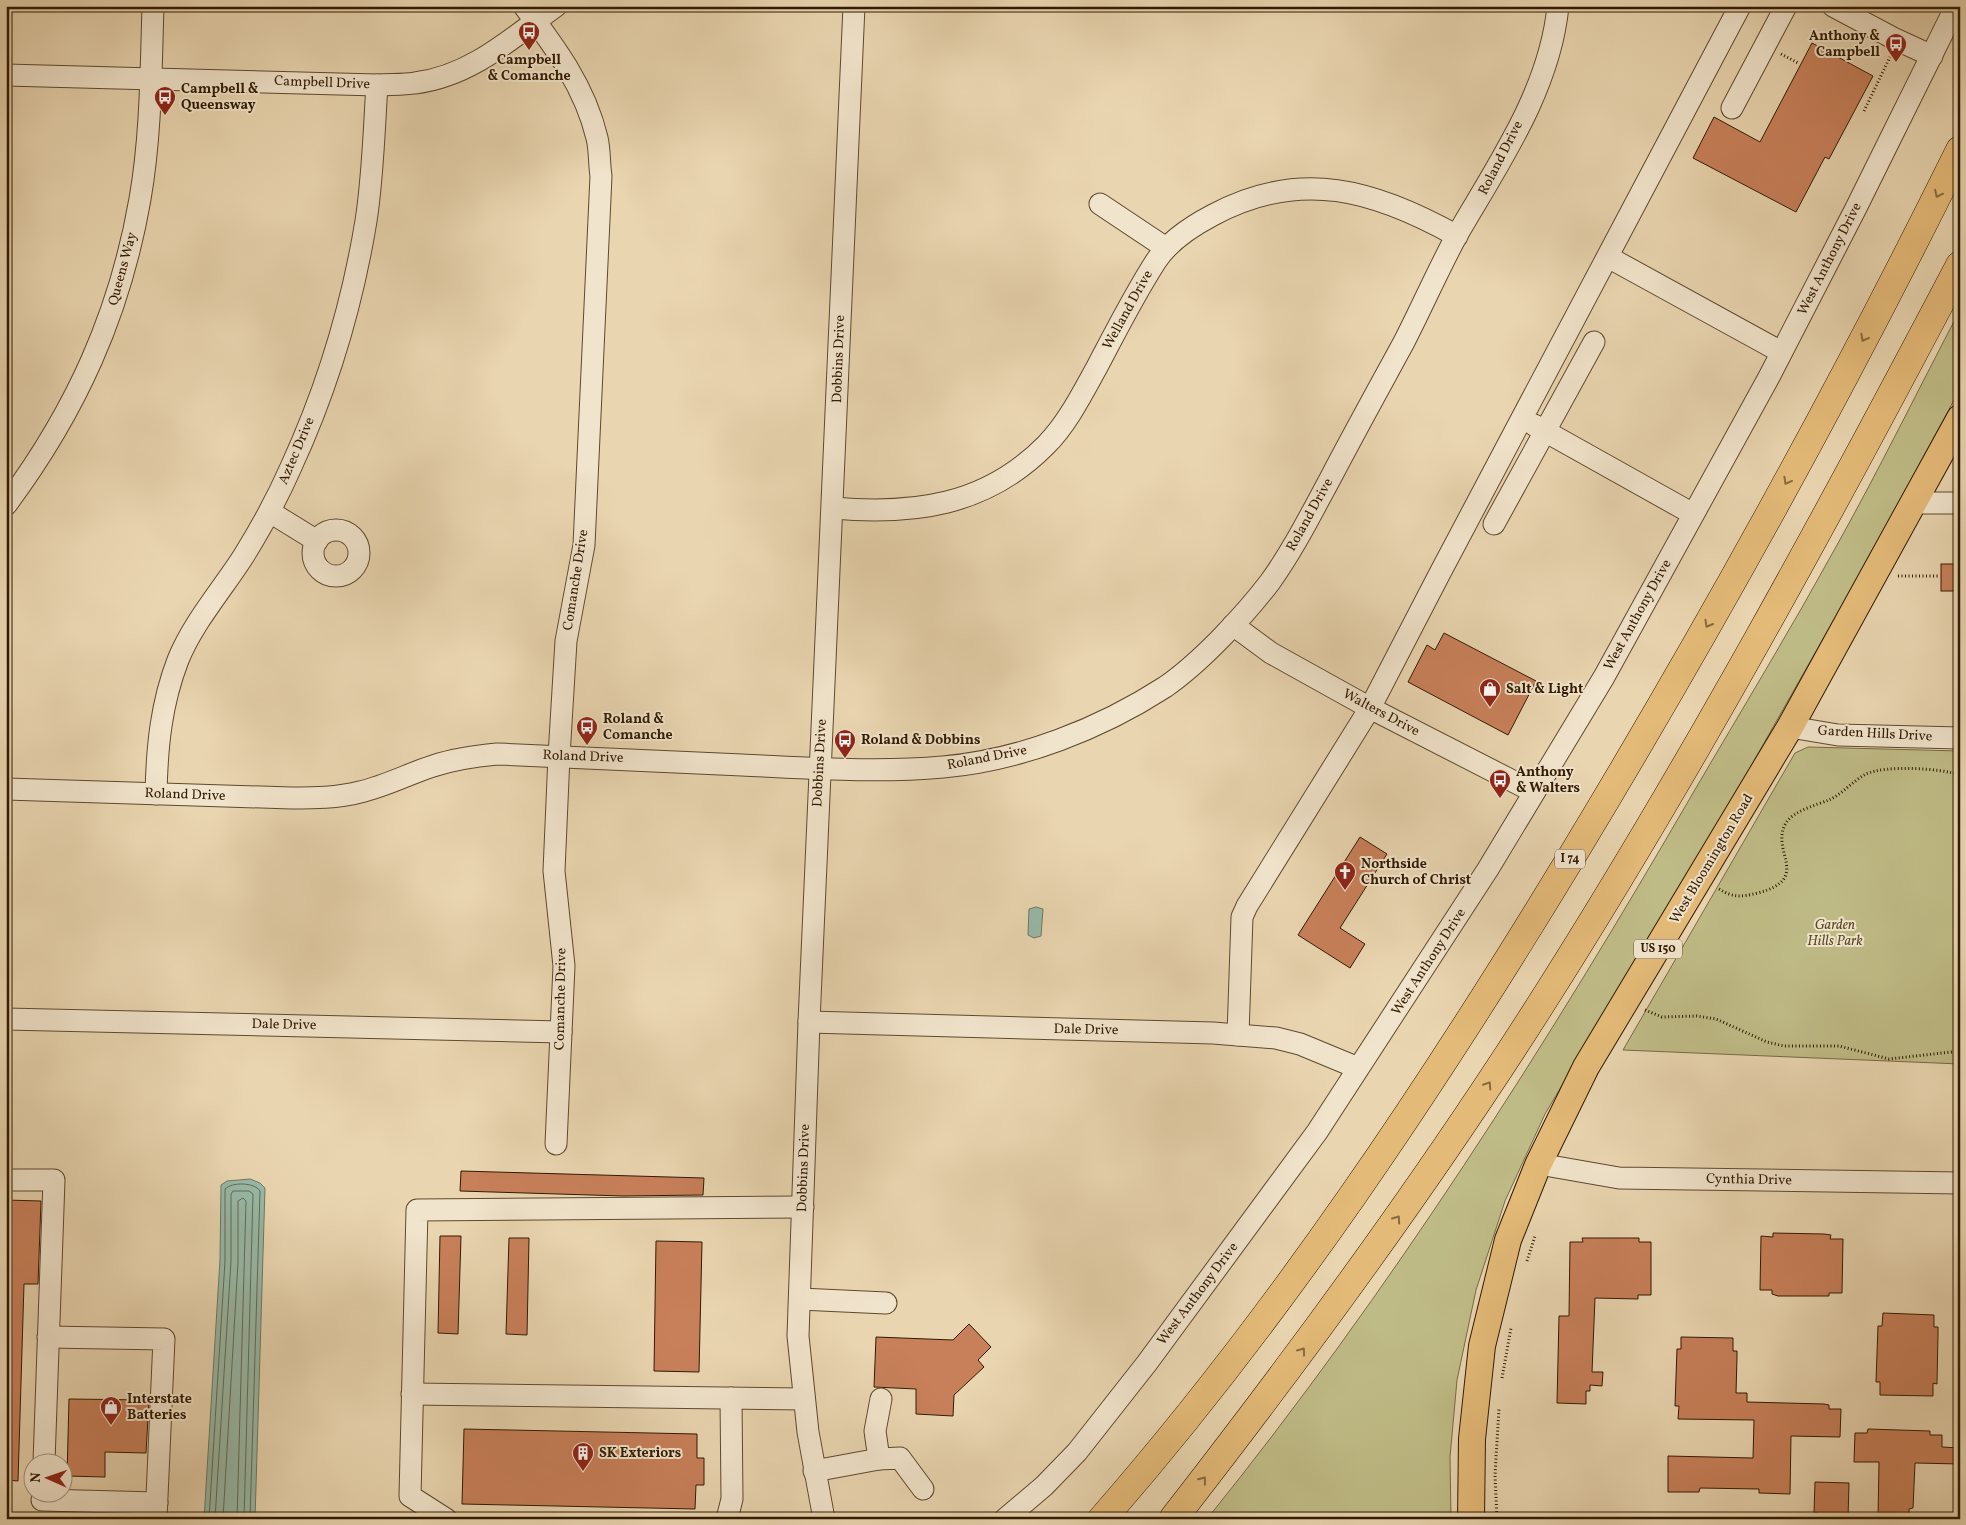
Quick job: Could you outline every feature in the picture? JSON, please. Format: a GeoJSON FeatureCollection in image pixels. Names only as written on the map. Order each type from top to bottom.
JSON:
{"type":"FeatureCollection","features":[{"type":"Feature","properties":{"kind":"highway","name":"I 74"},"geometry":{"type":"LineString","coordinates":[[1102,1519],[1165,1447],[1255,1329],[1358,1187],[1455,1044],[1535,917],[1619,779],[1729,586],[1836,391],[1960,150]]}},
{"type":"Feature","properties":{"kind":"highway"},"geometry":{"type":"LineString","coordinates":[[1174,1519],[1261,1407],[1368,1262],[1541,1004],[1641,842],[1751,653],[1854,467],[1960,265]]}},
{"type":"Feature","properties":{"kind":"highway"},"geometry":{"type":"LineString","coordinates":[[1086,1519],[1165,1447]]}},
{"type":"Feature","properties":{"kind":"main road","name":"West Bloomington Road"},"geometry":{"type":"LineString","coordinates":[[1471,1519],[1472,1439],[1482,1346],[1508,1240],[1539,1164],[1586,1067],[1790,727],[1960,418]]}},
{"type":"Feature","properties":{"kind":"street","name":"Queens Way"},"geometry":{"type":"LineString","coordinates":[[6,505],[54,436],[80,390],[100,346],[116,299],[132,242],[141,198],[151,78],[153,6]]}},
{"type":"Feature","properties":{"kind":"street","name":"Campbell Drive"},"geometry":{"type":"LineString","coordinates":[[6,75],[377,85],[415,83],[448,76],[497,50],[530,14],[556,6]]}},
{"type":"Feature","properties":{"kind":"street","name":"Dobbins Drive"},"geometry":{"type":"LineString","coordinates":[[824,1519],[814,1471],[798,1336],[809,1022],[854,6]]}},
{"type":"Feature","properties":{"kind":"street","name":"Roland Drive"},"geometry":{"type":"LineString","coordinates":[[6,789],[328,797],[391,784],[432,766],[462,758],[497,754],[820,768],[896,769],[946,767],[1037,747],[1074,734],[1119,713],[1165,686],[1233,625],[1271,580],[1296,541],[1413,323],[1457,236],[1478,203],[1538,88],[1556,32],[1558,6]]}},
{"type":"Feature","properties":{"kind":"street"},"geometry":{"type":"LineString","coordinates":[[1238,1035],[1242,917],[1246,906],[1370,708],[1740,6]]}},
{"type":"Feature","properties":{"kind":"street"},"geometry":{"type":"LineString","coordinates":[[1732,108],[1786,6]]}},
{"type":"Feature","properties":{"kind":"street"},"geometry":{"type":"LineString","coordinates":[[1833,6],[1932,56]]}},
{"type":"Feature","properties":{"kind":"street","name":"West Anthony Drive"},"geometry":{"type":"LineString","coordinates":[[1005,1519],[1044,1486],[1083,1445],[1147,1363],[1318,1132],[1488,869],[1604,677],[1781,352],[1956,6]]}},
{"type":"Feature","properties":{"kind":"street","name":"Comanche Drive"},"geometry":{"type":"LineString","coordinates":[[530,14],[580,87],[590,113],[597,140],[601,176],[584,545],[566,641],[559,756],[554,871],[564,966],[556,1144]]}},
{"type":"Feature","properties":{"kind":"street","name":"Aztec Drive"},"geometry":{"type":"LineString","coordinates":[[156,794],[160,722],[166,693],[179,659],[192,633],[270,512],[320,398],[338,344],[353,288],[366,220],[377,85]]}},
{"type":"Feature","properties":{"kind":"street","name":"Welland Drive"},"geometry":{"type":"LineString","coordinates":[[833,508],[884,511],[919,509],[949,503],[976,493],[1002,480],[1027,462],[1061,428],[1084,391],[1135,295],[1166,248],[1201,221],[1227,207],[1280,190],[1302,188],[1328,189],[1360,194],[1400,207],[1457,236]]}},
{"type":"Feature","properties":{"kind":"street"},"geometry":{"type":"LineString","coordinates":[[1100,204],[1166,248]]}},
{"type":"Feature","properties":{"kind":"street"},"geometry":{"type":"LineString","coordinates":[[1608,257],[1781,352]]}},
{"type":"Feature","properties":{"kind":"street"},"geometry":{"type":"LineString","coordinates":[[1494,524],[1594,342]]}},
{"type":"Feature","properties":{"kind":"street"},"geometry":{"type":"LineString","coordinates":[[1522,418],[1693,514]]}},
{"type":"Feature","properties":{"kind":"street"},"geometry":{"type":"LineString","coordinates":[[1914,503],[1960,503]]}},
{"type":"Feature","properties":{"kind":"street"},"geometry":{"type":"LineString","coordinates":[[270,512],[317,541]]}},
{"type":"Feature","properties":{"kind":"street","name":"Walters Drive"},"geometry":{"type":"LineString","coordinates":[[1233,625],[1271,653],[1370,708],[1534,792]]}},
{"type":"Feature","properties":{"kind":"street","name":"Garden Hills Drive"},"geometry":{"type":"LineString","coordinates":[[1790,727],[1838,735],[1960,738]]}},
{"type":"Feature","properties":{"kind":"street","name":"Dale Drive"},"geometry":{"type":"LineString","coordinates":[[6,1019],[561,1032]]}},
{"type":"Feature","properties":{"kind":"street","name":"Dale Drive"},"geometry":{"type":"LineString","coordinates":[[809,1022],[1238,1035],[1276,1038],[1300,1044],[1358,1068]]}},
{"type":"Feature","properties":{"kind":"street","name":"Cynthia Drive"},"geometry":{"type":"LineString","coordinates":[[1539,1164],[1619,1178],[1960,1183]]}},
{"type":"Feature","properties":{"kind":"street"},"geometry":{"type":"LineString","coordinates":[[6,1180],[54,1180],[44,1452]]}},
{"type":"Feature","properties":{"kind":"street"},"geometry":{"type":"LineString","coordinates":[[446,1519],[410,1496],[417,1210],[803,1207]]}},
{"type":"Feature","properties":{"kind":"street"},"geometry":{"type":"LineString","coordinates":[[800,1299],[886,1303]]}},
{"type":"Feature","properties":{"kind":"street"},"geometry":{"type":"LineString","coordinates":[[42,1504],[157,1511],[164,1339],[48,1337]]}},
{"type":"Feature","properties":{"kind":"street"},"geometry":{"type":"LineString","coordinates":[[412,1394],[804,1399]]}},
{"type":"Feature","properties":{"kind":"street"},"geometry":{"type":"LineString","coordinates":[[727,1519],[732,1499],[731,1398]]}},
{"type":"Feature","properties":{"kind":"street"},"geometry":{"type":"LineString","coordinates":[[878,1459],[875,1430],[881,1399]]}},
{"type":"Feature","properties":{"kind":"street"},"geometry":{"type":"LineString","coordinates":[[814,1471],[878,1459],[900,1458],[923,1489]]}},
{"type":"Feature","properties":{"kind":"path"},"geometry":{"type":"LineString","coordinates":[[1864,112],[1898,40]]}},
{"type":"Feature","properties":{"kind":"path"},"geometry":{"type":"LineString","coordinates":[[1898,576],[1939,576]]}},
{"type":"Feature","properties":{"kind":"path"},"geometry":{"type":"LineString","coordinates":[[1719,889],[1733,897],[1740,897],[1779,885],[1786,876],[1787,870],[1783,835],[1786,822],[1794,815],[1832,798],[1866,774],[1886,770],[1948,771],[1960,775]]}},
{"type":"Feature","properties":{"kind":"path"},"geometry":{"type":"LineString","coordinates":[[1645,1010],[1662,1016],[1697,1016],[1716,1019],[1767,1042],[1784,1046],[1839,1046],[1889,1059],[1960,1051]]}},
{"type":"Feature","properties":{"kind":"path"},"geometry":{"type":"LineString","coordinates":[[1526,1265],[1536,1232]]}},
{"type":"Feature","properties":{"kind":"path"},"geometry":{"type":"LineString","coordinates":[[1501,1386],[1513,1319]]}},
{"type":"Feature","properties":{"kind":"path"},"geometry":{"type":"LineString","coordinates":[[1497,1519],[1495,1475],[1499,1402]]}},
{"type":"Feature","properties":{"kind":"green space"},"geometry":{"type":"Polygon","coordinates":[[[1960,310],[1960,389],[1870,556],[1751,766],[1545,1114],[1505,1201],[1476,1290],[1457,1380],[1450,1457],[1451,1519],[1207,1519],[1340,1345],[1403,1256],[1523,1074],[1581,981],[1820,576],[1869,487],[1960,310]]]}},
{"type":"Feature","properties":{"kind":"green space","name":"Garden Hills Park"},"geometry":{"type":"Polygon","coordinates":[[[1808,747],[1960,751],[1960,1064],[1623,1050],[1795,753],[1808,747]]]}},
{"type":"Feature","properties":{"kind":"water"},"geometry":{"type":"Polygon","coordinates":[[[1036,907],[1043,909],[1041,936],[1034,938],[1028,935],[1029,909],[1036,907]]]}},
{"type":"Feature","properties":{"kind":"water"},"geometry":{"type":"Polygon","coordinates":[[[250,1179],[260,1183],[265,1188],[255,1519],[204,1519],[220,1260],[221,1185],[227,1181],[250,1179]]]}},
{"type":"Feature","properties":{"kind":"building"},"geometry":{"type":"Polygon","coordinates":[[[1812,43],[1873,76],[1829,159],[1825,157],[1796,212],[1693,158],[1714,117],[1760,142],[1812,43]]]}},
{"type":"Feature","properties":{"kind":"building"},"geometry":{"type":"Polygon","coordinates":[[[1941,564],[1960,564],[1960,591],[1941,591],[1941,564]]]}},
{"type":"Feature","properties":{"kind":"building","name":"Salt & Light"},"geometry":{"type":"Polygon","coordinates":[[[1444,633],[1536,681],[1508,735],[1408,682],[1427,645],[1435,650],[1444,633]]]}},
{"type":"Feature","properties":{"kind":"building","name":"Northside Church of Christ"},"geometry":{"type":"Polygon","coordinates":[[[1360,837],[1387,854],[1340,928],[1365,944],[1350,968],[1298,935],[1360,837]]]}},
{"type":"Feature","properties":{"kind":"building"},"geometry":{"type":"Polygon","coordinates":[[[461,1171],[704,1178],[703,1195],[623,1196],[460,1191],[461,1171]]]}},
{"type":"Feature","properties":{"kind":"building"},"geometry":{"type":"Polygon","coordinates":[[[6,1200],[41,1201],[38,1284],[24,1284],[18,1481],[6,1480],[6,1200]]]}},
{"type":"Feature","properties":{"kind":"building"},"geometry":{"type":"Polygon","coordinates":[[[1773,1233],[1824,1234],[1831,1235],[1830,1239],[1843,1239],[1842,1293],[1829,1293],[1829,1296],[1778,1296],[1772,1294],[1772,1290],[1760,1290],[1761,1236],[1773,1237],[1773,1233]]]}},
{"type":"Feature","properties":{"kind":"building"},"geometry":{"type":"Polygon","coordinates":[[[440,1236],[461,1236],[458,1334],[438,1333],[440,1236]]]}},
{"type":"Feature","properties":{"kind":"building"},"geometry":{"type":"Polygon","coordinates":[[[509,1238],[529,1238],[527,1335],[506,1334],[509,1238]]]}},
{"type":"Feature","properties":{"kind":"building"},"geometry":{"type":"Polygon","coordinates":[[[1582,1238],[1639,1238],[1639,1242],[1651,1242],[1651,1295],[1638,1295],[1638,1299],[1595,1298],[1592,1372],[1603,1372],[1602,1386],[1590,1385],[1590,1391],[1586,1391],[1586,1404],[1557,1403],[1559,1316],[1569,1316],[1570,1242],[1583,1242],[1582,1238]]]}},
{"type":"Feature","properties":{"kind":"building"},"geometry":{"type":"Polygon","coordinates":[[[656,1241],[702,1242],[699,1372],[654,1371],[656,1241]]]}},
{"type":"Feature","properties":{"kind":"building"},"geometry":{"type":"Polygon","coordinates":[[[1883,1313],[1934,1315],[1934,1327],[1938,1327],[1938,1333],[1937,1384],[1933,1383],[1933,1396],[1880,1395],[1880,1382],[1876,1382],[1878,1326],[1882,1326],[1883,1313]]]}},
{"type":"Feature","properties":{"kind":"building"},"geometry":{"type":"Polygon","coordinates":[[[969,1324],[991,1347],[978,1360],[984,1367],[954,1395],[953,1416],[916,1414],[916,1389],[874,1387],[876,1337],[953,1340],[969,1324]]]}},
{"type":"Feature","properties":{"kind":"building"},"geometry":{"type":"Polygon","coordinates":[[[1681,1337],[1733,1338],[1733,1351],[1737,1351],[1736,1393],[1747,1393],[1747,1402],[1824,1404],[1829,1405],[1829,1409],[1841,1409],[1840,1437],[1791,1436],[1790,1494],[1759,1493],[1759,1489],[1700,1488],[1699,1492],[1668,1492],[1668,1456],[1753,1458],[1754,1420],[1678,1419],[1679,1406],[1675,1406],[1677,1349],[1681,1349],[1681,1337]]]}},
{"type":"Feature","properties":{"kind":"building","name":"Interstate Batteries"},"geometry":{"type":"Polygon","coordinates":[[[69,1399],[149,1400],[146,1453],[105,1452],[105,1477],[72,1476],[72,1452],[68,1452],[69,1399]]]}},
{"type":"Feature","properties":{"kind":"building","name":"SK Exteriors"},"geometry":{"type":"Polygon","coordinates":[[[464,1429],[697,1434],[697,1458],[704,1458],[704,1485],[696,1485],[695,1509],[462,1504],[464,1429]]]}},
{"type":"Feature","properties":{"kind":"building"},"geometry":{"type":"Polygon","coordinates":[[[1868,1429],[1930,1431],[1930,1435],[1942,1435],[1942,1447],[1960,1448],[1960,1464],[1915,1463],[1913,1508],[1909,1509],[1909,1519],[1878,1519],[1879,1462],[1854,1462],[1855,1433],[1867,1433],[1868,1429]]]}},
{"type":"Feature","properties":{"kind":"building"},"geometry":{"type":"Polygon","coordinates":[[[1815,1482],[1849,1483],[1848,1519],[1818,1519],[1818,1513],[1814,1513],[1815,1482]]]}},
{"type":"Feature","properties":{"kind":"place","name":"Campbell & Comanche"},"geometry":{"type":"Point","coordinates":[529,51]}},
{"type":"Feature","properties":{"kind":"place","name":"Anthony & Campbell"},"geometry":{"type":"Point","coordinates":[1896,63]}},
{"type":"Feature","properties":{"kind":"place","name":"Campbell & Queensway"},"geometry":{"type":"Point","coordinates":[165,116]}},
{"type":"Feature","properties":{"kind":"place","name":"Salt & Light"},"geometry":{"type":"Point","coordinates":[1490,708]}},
{"type":"Feature","properties":{"kind":"place","name":"Roland & Comanche"},"geometry":{"type":"Point","coordinates":[587,746]}},
{"type":"Feature","properties":{"kind":"place","name":"Roland & Dobbins"},"geometry":{"type":"Point","coordinates":[845,759]}},
{"type":"Feature","properties":{"kind":"place","name":"Anthony & Walters"},"geometry":{"type":"Point","coordinates":[1500,799]}},
{"type":"Feature","properties":{"kind":"place","name":"Northside Church of Christ"},"geometry":{"type":"Point","coordinates":[1345,891]}},
{"type":"Feature","properties":{"kind":"place","name":"Interstate Batteries"},"geometry":{"type":"Point","coordinates":[111,1426]}},
{"type":"Feature","properties":{"kind":"place","name":"SK Exteriors"},"geometry":{"type":"Point","coordinates":[583,1472]}}]}
